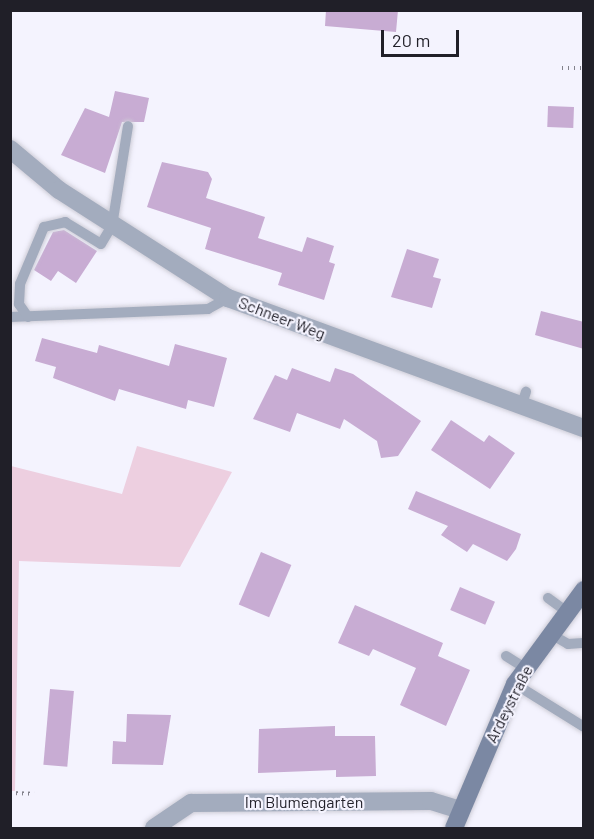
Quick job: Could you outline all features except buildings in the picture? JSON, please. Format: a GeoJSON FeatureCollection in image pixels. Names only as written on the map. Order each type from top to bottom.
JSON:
{"type":"FeatureCollection","features":[{"type":"Feature","properties":{"kind":"main road","name":"Ardeystraße"},"geometry":{"type":"LineString","coordinates":[[454,828],[515,684],[549,633],[584,590]]}},
{"type":"Feature","properties":{"kind":"street","name":"Schneer Weg"},"geometry":{"type":"LineString","coordinates":[[10,149],[112,226],[228,298],[524,398],[584,428]]}},
{"type":"Feature","properties":{"kind":"street","name":"Im Blumengarten"},"geometry":{"type":"LineString","coordinates":[[154,828],[191,803],[431,801],[461,810]]}},
{"type":"Feature","properties":{"kind":"lane"},"geometry":{"type":"LineString","coordinates":[[28,316],[19,304],[20,284],[44,227],[65,222],[101,244],[112,226],[128,126]]}},
{"type":"Feature","properties":{"kind":"lane"},"geometry":{"type":"LineString","coordinates":[[10,317],[208,309],[228,298]]}},
{"type":"Feature","properties":{"kind":"lane"},"geometry":{"type":"LineString","coordinates":[[548,598],[567,611]]}},
{"type":"Feature","properties":{"kind":"lane"},"geometry":{"type":"LineString","coordinates":[[549,633],[568,644],[584,643]]}},
{"type":"Feature","properties":{"kind":"lane"},"geometry":{"type":"LineString","coordinates":[[506,656],[525,668]]}},
{"type":"Feature","properties":{"kind":"lane"},"geometry":{"type":"LineString","coordinates":[[515,684],[584,727]]}},
{"type":"Feature","properties":{"kind":"path"},"geometry":{"type":"LineString","coordinates":[[562,68],[584,68]]}},
{"type":"Feature","properties":{"kind":"path"},"geometry":{"type":"LineString","coordinates":[[10,794],[34,794]]}},
{"type":"Feature","properties":{"kind":"shaded area"},"geometry":{"type":"Polygon","coordinates":[[[137,446],[232,472],[180,567],[19,561],[15,791],[11,791],[11,466],[122,494],[137,446]]]}}]}
